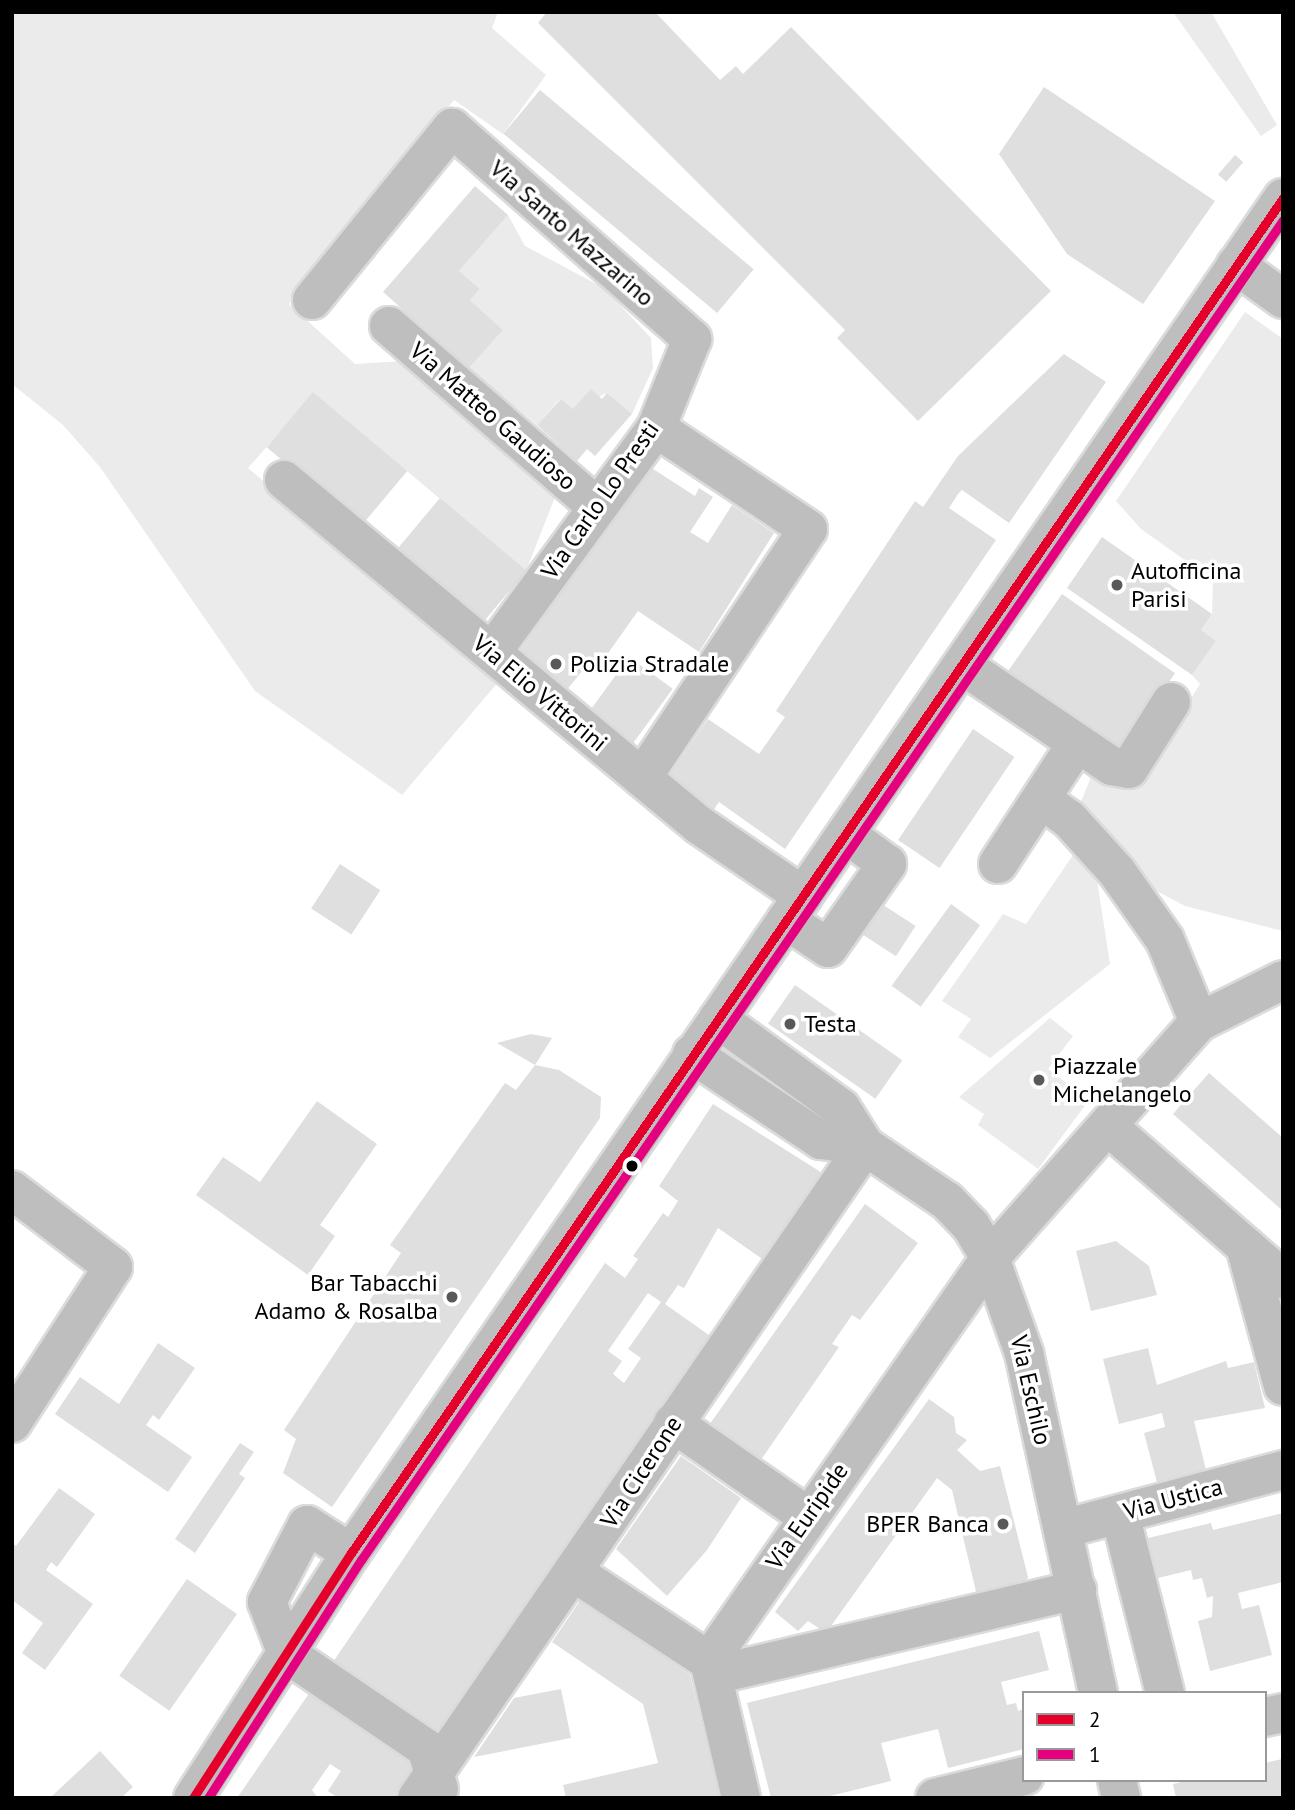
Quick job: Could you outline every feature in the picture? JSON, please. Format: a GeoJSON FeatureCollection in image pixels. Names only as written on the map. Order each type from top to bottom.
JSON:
{"type":"FeatureCollection","features":[{"type":"Feature","properties":{"kind":"street","name":"Via Santo Mazzarino"},"geometry":{"type":"LineString","coordinates":[[312,300],[452,128],[692,339]]}},
{"type":"Feature","properties":{"kind":"street"},"geometry":{"type":"LineString","coordinates":[[178,1798],[202,1782],[351,1553],[1283,198]]}},
{"type":"Feature","properties":{"kind":"street"},"geometry":{"type":"LineString","coordinates":[[1236,265],[1283,299]]}},
{"type":"Feature","properties":{"kind":"street","name":"Via Matteo Gaudioso"},"geometry":{"type":"LineString","coordinates":[[389,326],[597,506]]}},
{"type":"Feature","properties":{"kind":"street","name":"Via Carlo Lo Presti"},"geometry":{"type":"LineString","coordinates":[[492,652],[656,428],[692,339]]}},
{"type":"Feature","properties":{"kind":"street"},"geometry":{"type":"LineString","coordinates":[[642,778],[808,529],[656,428]]}},
{"type":"Feature","properties":{"kind":"street","name":"Via Elio Vittorini"},"geometry":{"type":"LineString","coordinates":[[284,480],[699,825],[794,908],[828,947],[887,864],[846,834]]}},
{"type":"Feature","properties":{"kind":"street"},"geometry":{"type":"LineString","coordinates":[[962,665],[1076,745],[1112,766],[1129,769],[1171,702]]}},
{"type":"Feature","properties":{"kind":"street"},"geometry":{"type":"LineString","coordinates":[[998,864],[1076,745]]}},
{"type":"Feature","properties":{"kind":"street"},"geometry":{"type":"LineString","coordinates":[[1041,799],[1069,819],[1157,929],[1199,1021],[1283,980]]}},
{"type":"Feature","properties":{"kind":"street"},"geometry":{"type":"LineString","coordinates":[[718,1019],[841,1108],[865,1146]]}},
{"type":"Feature","properties":{"kind":"street","name":"Via Euripide"},"geometry":{"type":"LineString","coordinates":[[711,1668],[806,1515],[990,1258],[1123,1139],[1199,1021]]}},
{"type":"Feature","properties":{"kind":"street"},"geometry":{"type":"LineString","coordinates":[[692,1055],[821,1140],[865,1146]]}},
{"type":"Feature","properties":{"kind":"street"},"geometry":{"type":"LineString","coordinates":[[1123,1139],[1283,1279]]}},
{"type":"Feature","properties":{"kind":"street","name":"Via Eschilo"},"geometry":{"type":"LineString","coordinates":[[865,1146],[947,1201],[971,1226],[990,1258],[1024,1353],[1098,1691]]}},
{"type":"Feature","properties":{"kind":"street","name":"Via Cicerone"},"geometry":{"type":"LineString","coordinates":[[431,1788],[673,1423],[865,1146]]}},
{"type":"Feature","properties":{"kind":"street"},"geometry":{"type":"LineString","coordinates":[[12,1190],[113,1268],[12,1423]]}},
{"type":"Feature","properties":{"kind":"street"},"geometry":{"type":"LineString","coordinates":[[1245,1246],[1283,1386]]}},
{"type":"Feature","properties":{"kind":"street"},"geometry":{"type":"LineString","coordinates":[[673,1423],[806,1515]]}},
{"type":"Feature","properties":{"kind":"street","name":"Via Ustica"},"geometry":{"type":"LineString","coordinates":[[1063,1529],[1283,1470]]}},
{"type":"Feature","properties":{"kind":"street"},"geometry":{"type":"LineString","coordinates":[[1120,1514],[1164,1691]]}},
{"type":"Feature","properties":{"kind":"street"},"geometry":{"type":"LineString","coordinates":[[351,1553],[307,1525],[267,1602],[287,1654],[426,1748],[431,1788]]}},
{"type":"Feature","properties":{"kind":"street"},"geometry":{"type":"LineString","coordinates":[[575,1573],[711,1668],[741,1798]]}},
{"type":"Feature","properties":{"kind":"street"},"geometry":{"type":"LineString","coordinates":[[711,1668],[1077,1590]]}},
{"type":"Feature","properties":{"kind":"street"},"geometry":{"type":"LineString","coordinates":[[935,1798],[985,1792],[1022,1777]]}},
{"type":"Feature","properties":{"kind":"shaded area"},"geometry":{"type":"Polygon","coordinates":[[[12,12],[498,12],[492,28],[546,75],[503,134],[454,100],[289,304],[355,364],[404,361],[555,497],[526,571],[314,393],[248,468],[500,680],[402,795],[255,691],[100,467],[63,425],[12,384],[12,12]]]}},
{"type":"Feature","properties":{"kind":"shaded area"},"geometry":{"type":"Polygon","coordinates":[[[1173,12],[1211,12],[1277,125],[1261,136],[1173,12]]]}},
{"type":"Feature","properties":{"kind":"shaded area"},"geometry":{"type":"Polygon","coordinates":[[[508,215],[525,246],[604,288],[651,338],[653,368],[632,414],[607,393],[573,409],[560,399],[537,425],[469,368],[503,330],[470,300],[480,289],[459,271],[508,215]]]}},
{"type":"Feature","properties":{"kind":"shaded area"},"geometry":{"type":"Polygon","coordinates":[[[1245,312],[1283,339],[1283,931],[1185,906],[1138,881],[1080,804],[1091,777],[1129,787],[1145,772],[1200,684],[1192,675],[1216,641],[1201,630],[1212,614],[1213,580],[1141,529],[1116,501],[1245,312]]]}},
{"type":"Feature","properties":{"kind":"shaded area"},"geometry":{"type":"Polygon","coordinates":[[[1077,849],[1094,861],[1110,964],[990,1058],[958,1037],[971,1019],[942,1001],[1003,914],[1026,924],[1077,849]]]}},
{"type":"Feature","properties":{"kind":"shaded area"},"geometry":{"type":"Polygon","coordinates":[[[1050,1018],[1073,1036],[1048,1069],[1089,1100],[1038,1169],[978,1125],[984,1114],[959,1097],[1050,1018]]]}},
{"type":"Feature","properties":{"kind":"building"},"geometry":{"type":"Polygon","coordinates":[[[547,12],[655,12],[720,80],[736,66],[743,74],[791,27],[1051,291],[918,421],[837,338],[845,330],[538,23],[547,12]]]}},
{"type":"Feature","properties":{"kind":"building"},"geometry":{"type":"Polygon","coordinates":[[[1044,87],[1215,201],[1143,304],[1067,254],[999,154],[1044,87]]]}},
{"type":"Feature","properties":{"kind":"building"},"geometry":{"type":"Polygon","coordinates":[[[540,90],[754,269],[717,313],[503,134],[540,90]]]}},
{"type":"Feature","properties":{"kind":"building"},"geometry":{"type":"Polygon","coordinates":[[[1235,155],[1243,162],[1226,182],[1218,175],[1235,155]]]}},
{"type":"Feature","properties":{"kind":"building"},"geometry":{"type":"Polygon","coordinates":[[[475,186],[508,215],[459,271],[480,289],[470,300],[503,330],[469,368],[383,292],[475,186]]]}},
{"type":"Feature","properties":{"kind":"building"},"geometry":{"type":"Polygon","coordinates":[[[1064,354],[1106,382],[1009,523],[962,490],[958,494],[949,508],[996,540],[785,849],[719,802],[709,817],[663,785],[708,719],[759,754],[785,717],[776,711],[915,501],[923,507],[958,456],[1064,354]]]}},
{"type":"Feature","properties":{"kind":"building"},"geometry":{"type":"Polygon","coordinates":[[[591,389],[602,399],[607,393],[632,414],[595,456],[587,449],[577,461],[537,425],[561,399],[573,409],[591,389]]]}},
{"type":"Feature","properties":{"kind":"building"},"geometry":{"type":"Polygon","coordinates":[[[313,392],[407,471],[361,526],[267,447],[313,392]]]}},
{"type":"Feature","properties":{"kind":"building"},"geometry":{"type":"Polygon","coordinates":[[[650,467],[695,496],[699,488],[713,497],[690,532],[708,543],[732,505],[774,533],[699,652],[638,611],[599,666],[591,660],[561,697],[513,661],[650,467]]]}},
{"type":"Feature","properties":{"kind":"building"},"geometry":{"type":"Polygon","coordinates":[[[440,498],[527,571],[480,626],[394,553],[440,498]]]}},
{"type":"Feature","properties":{"kind":"building"},"geometry":{"type":"Polygon","coordinates":[[[1102,537],[1212,614],[1201,630],[1216,641],[1192,675],[1067,588],[1102,537]]]}},
{"type":"Feature","properties":{"kind":"building"},"geometry":{"type":"Polygon","coordinates":[[[1062,594],[1175,673],[1120,752],[1007,673],[1062,594]]]}},
{"type":"Feature","properties":{"kind":"building"},"geometry":{"type":"Polygon","coordinates":[[[629,657],[673,689],[630,748],[586,716],[629,657]]]}},
{"type":"Feature","properties":{"kind":"building"},"geometry":{"type":"Polygon","coordinates":[[[973,729],[1014,757],[940,868],[898,840],[973,729]]]}},
{"type":"Feature","properties":{"kind":"building"},"geometry":{"type":"Polygon","coordinates":[[[340,864],[380,890],[351,935],[311,908],[340,864]]]}},
{"type":"Feature","properties":{"kind":"building"},"geometry":{"type":"Polygon","coordinates":[[[851,884],[916,926],[896,956],[831,914],[851,884]]]}},
{"type":"Feature","properties":{"kind":"building"},"geometry":{"type":"Polygon","coordinates":[[[951,904],[980,925],[921,1007],[892,986],[951,904]]]}},
{"type":"Feature","properties":{"kind":"building"},"geometry":{"type":"Polygon","coordinates":[[[795,985],[902,1060],[875,1099],[768,1024],[795,985]]]}},
{"type":"Feature","properties":{"kind":"building"},"geometry":{"type":"Polygon","coordinates":[[[531,1034],[552,1038],[535,1065],[497,1043],[531,1034]]]}},
{"type":"Feature","properties":{"kind":"building"},"geometry":{"type":"Polygon","coordinates":[[[535,1065],[559,1070],[601,1097],[600,1118],[332,1507],[283,1473],[296,1439],[284,1430],[401,1253],[390,1245],[505,1083],[516,1090],[535,1065]]]}},
{"type":"Feature","properties":{"kind":"building"},"geometry":{"type":"Polygon","coordinates":[[[1209,1073],[1283,1138],[1283,1211],[1173,1114],[1209,1073]]]}},
{"type":"Feature","properties":{"kind":"building"},"geometry":{"type":"Polygon","coordinates":[[[317,1101],[377,1144],[320,1225],[335,1236],[308,1275],[196,1195],[223,1157],[260,1182],[317,1101]]]}},
{"type":"Feature","properties":{"kind":"building"},"geometry":{"type":"Polygon","coordinates":[[[713,1104],[827,1176],[768,1263],[718,1228],[684,1288],[678,1285],[665,1304],[716,1340],[442,1736],[333,1662],[605,1263],[625,1278],[638,1259],[633,1256],[663,1213],[668,1217],[678,1201],[659,1186],[713,1104]],[[648,1293],[608,1351],[622,1361],[613,1374],[624,1383],[641,1358],[628,1349],[661,1302],[648,1293]]]}},
{"type":"Feature","properties":{"kind":"building"},"geometry":{"type":"Polygon","coordinates":[[[865,1204],[918,1243],[860,1320],[852,1315],[832,1344],[839,1347],[758,1464],[707,1428],[865,1204]]]}},
{"type":"Feature","properties":{"kind":"building"},"geometry":{"type":"Polygon","coordinates":[[[1116,1241],[1149,1266],[1157,1295],[1091,1311],[1076,1251],[1116,1241]]]}},
{"type":"Feature","properties":{"kind":"building"},"geometry":{"type":"Polygon","coordinates":[[[158,1343],[195,1368],[159,1420],[153,1415],[146,1425],[192,1457],[168,1492],[55,1414],[80,1377],[119,1404],[158,1343]]]}},
{"type":"Feature","properties":{"kind":"building"},"geometry":{"type":"Polygon","coordinates":[[[1148,1348],[1157,1385],[1226,1361],[1228,1368],[1254,1362],[1265,1408],[1194,1421],[1207,1474],[1158,1486],[1144,1433],[1165,1427],[1162,1413],[1119,1424],[1103,1359],[1148,1348]]]}},
{"type":"Feature","properties":{"kind":"building"},"geometry":{"type":"Polygon","coordinates":[[[929,1399],[954,1417],[956,1433],[967,1440],[957,1450],[980,1471],[1000,1466],[1028,1577],[1024,1587],[977,1596],[952,1490],[937,1478],[826,1633],[808,1621],[798,1631],[775,1612],[929,1399]]]}},
{"type":"Feature","properties":{"kind":"building"},"geometry":{"type":"Polygon","coordinates":[[[240,1443],[254,1452],[239,1474],[245,1478],[195,1553],[175,1539],[240,1443]]]}},
{"type":"Feature","properties":{"kind":"building"},"geometry":{"type":"Polygon","coordinates":[[[681,1456],[741,1498],[707,1550],[667,1596],[616,1549],[681,1456]]]}},
{"type":"Feature","properties":{"kind":"building"},"geometry":{"type":"Polygon","coordinates":[[[59,1488],[95,1514],[57,1567],[51,1562],[46,1570],[93,1604],[45,1670],[22,1653],[43,1623],[12,1600],[12,1543],[16,1546],[59,1488]]]}},
{"type":"Feature","properties":{"kind":"building"},"geometry":{"type":"Polygon","coordinates":[[[1283,1513],[1283,1582],[1238,1593],[1242,1609],[1259,1605],[1272,1655],[1210,1671],[1198,1621],[1212,1617],[1213,1596],[1207,1598],[1202,1578],[1193,1580],[1191,1570],[1154,1579],[1144,1539],[1211,1523],[1213,1530],[1283,1513]]]}},
{"type":"Feature","properties":{"kind":"building"},"geometry":{"type":"Polygon","coordinates":[[[187,1579],[237,1614],[169,1711],[119,1676],[187,1579]]]}},
{"type":"Feature","properties":{"kind":"building"},"geometry":{"type":"Polygon","coordinates":[[[581,1599],[690,1675],[720,1798],[566,1798],[563,1785],[658,1763],[643,1704],[552,1642],[581,1599]]]}},
{"type":"Feature","properties":{"kind":"building"},"geometry":{"type":"Polygon","coordinates":[[[1039,1631],[1049,1670],[1001,1682],[1007,1705],[1016,1703],[1018,1711],[1022,1710],[1022,1750],[948,1768],[938,1729],[881,1743],[891,1781],[822,1798],[771,1798],[747,1703],[1039,1631]]]}},
{"type":"Feature","properties":{"kind":"building"},"geometry":{"type":"Polygon","coordinates":[[[561,1689],[571,1738],[474,1757],[514,1698],[561,1689]]]}},
{"type":"Feature","properties":{"kind":"building"},"geometry":{"type":"Polygon","coordinates":[[[310,1692],[419,1767],[398,1798],[338,1798],[328,1791],[341,1771],[330,1764],[312,1790],[318,1798],[237,1798],[310,1692]]]}},
{"type":"Feature","properties":{"kind":"building"},"geometry":{"type":"Polygon","coordinates":[[[100,1751],[133,1787],[121,1798],[50,1798],[100,1751]]]}},
{"type":"Feature","properties":{"kind":"building"},"geometry":{"type":"Polygon","coordinates":[[[1282,1759],[1283,1798],[1176,1798],[1173,1784],[1182,1782],[1267,1782],[1267,1763],[1282,1759]]]}},
{"type":"Feature","properties":{"kind":"transit line","name":"2"},"geometry":{"type":"LineString","coordinates":[[193,1798],[351,1553],[1283,198]]}},
{"type":"Feature","properties":{"kind":"transit line","name":"1"},"geometry":{"type":"LineString","coordinates":[[208,1798],[361,1560],[1283,220]]}},
{"type":"Feature","properties":{"kind":"place","name":"Autofficina Parisi"},"geometry":{"type":"Point","coordinates":[1117,585]}},
{"type":"Feature","properties":{"kind":"place","name":"Polizia Stradale"},"geometry":{"type":"Point","coordinates":[556,664]}},
{"type":"Feature","properties":{"kind":"place","name":"Testa"},"geometry":{"type":"Point","coordinates":[790,1024]}},
{"type":"Feature","properties":{"kind":"place","name":"Piazzale Michelangelo"},"geometry":{"type":"Point","coordinates":[1039,1080]}},
{"type":"Feature","properties":{"kind":"place","name":"Bar Tabacchi Adamo & Rosalba"},"geometry":{"type":"Point","coordinates":[452,1297]}},
{"type":"Feature","properties":{"kind":"place","name":"BPER Banca"},"geometry":{"type":"Point","coordinates":[1003,1524]}}]}
